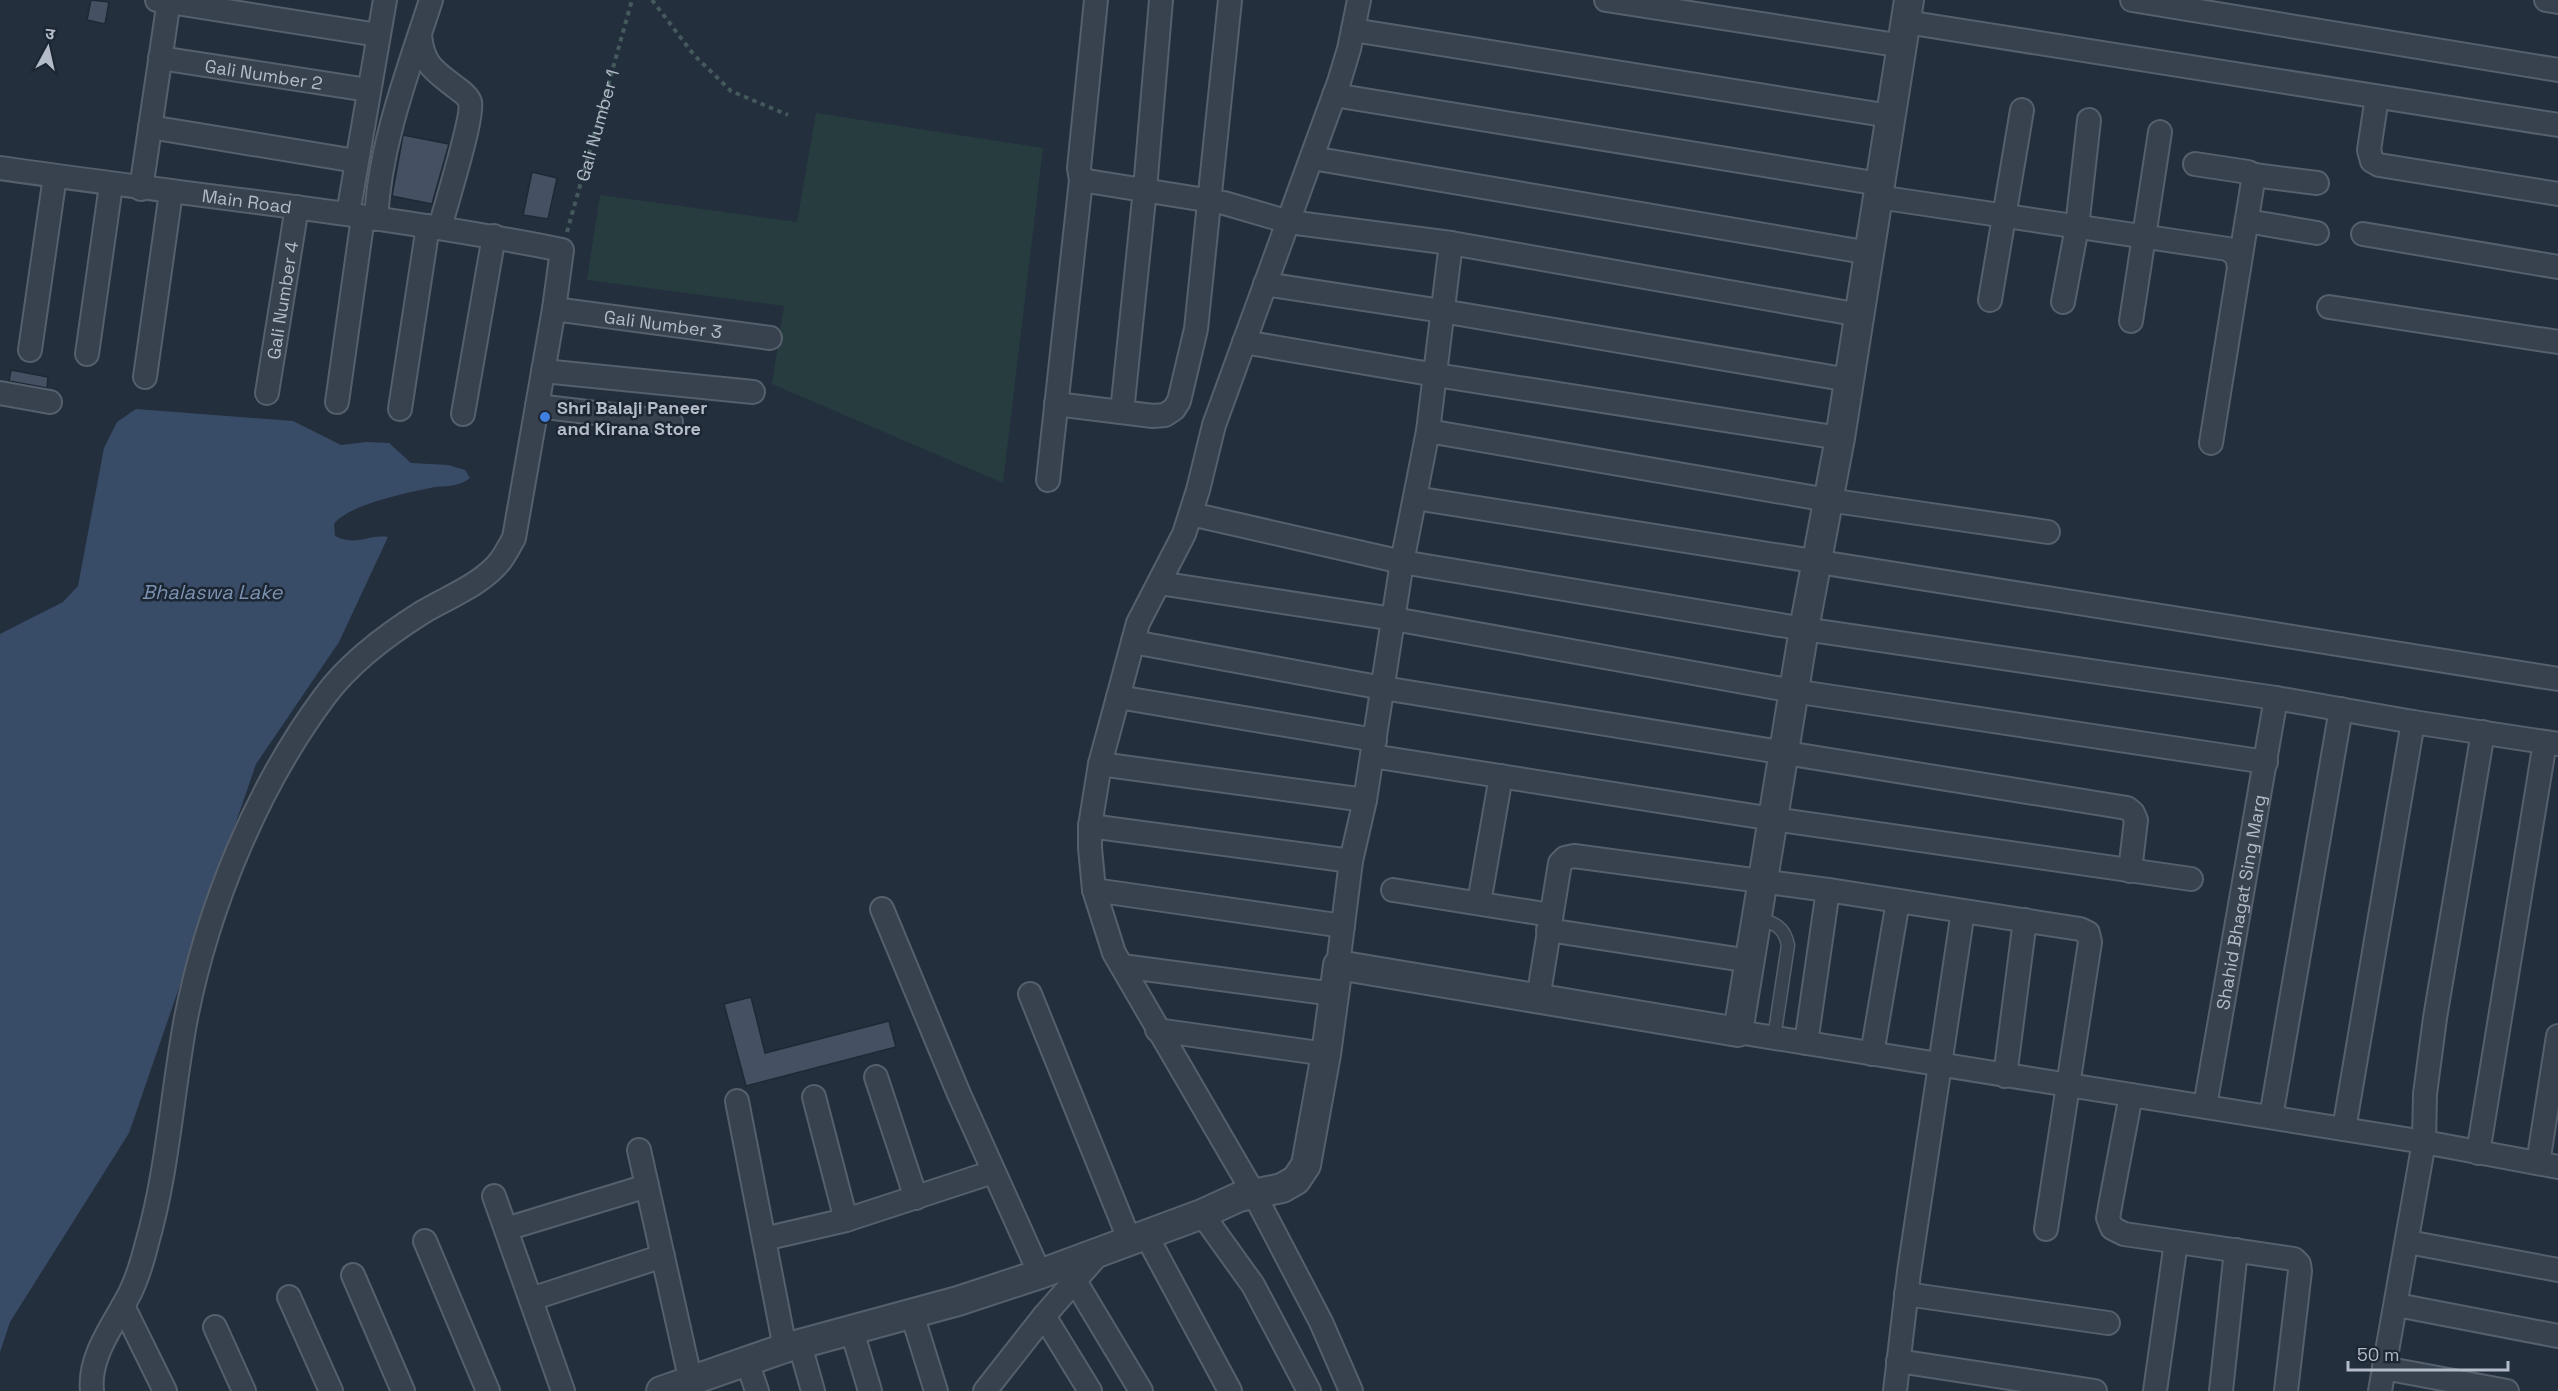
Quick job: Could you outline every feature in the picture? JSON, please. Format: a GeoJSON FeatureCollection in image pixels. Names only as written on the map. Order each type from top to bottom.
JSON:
{"type":"FeatureCollection","features":[{"type":"Feature","properties":{"kind":"street"},"geometry":{"type":"LineString","coordinates":[[337,402],[362,217],[357,160],[385,0]]}},
{"type":"Feature","properties":{"kind":"street"},"geometry":{"type":"LineString","coordinates":[[362,217],[378,186],[384,152],[431,0]]}},
{"type":"Feature","properties":{"kind":"street"},"geometry":{"type":"LineString","coordinates":[[1048,480],[1081,180],[1079,168],[1096,0]]}},
{"type":"Feature","properties":{"kind":"street"},"geometry":{"type":"LineString","coordinates":[[1122,412],[1145,189],[1161,0]]}},
{"type":"Feature","properties":{"kind":"street"},"geometry":{"type":"LineString","coordinates":[[1056,404],[1165,415],[1174,409],[1179,401],[1196,328],[1230,0]]}},
{"type":"Feature","properties":{"kind":"street"},"geometry":{"type":"LineString","coordinates":[[1309,1391],[1252,1285],[1228,1202],[1157,1030],[1114,953],[1094,890],[1090,826],[1100,764],[1138,624],[1184,534],[1209,438],[1265,284],[1283,220],[1312,158],[1334,95],[1353,30],[1359,0]]}},
{"type":"Feature","properties":{"kind":"street"},"geometry":{"type":"LineString","coordinates":[[1606,0],[1906,22],[2558,125]]}},
{"type":"Feature","properties":{"kind":"street"},"geometry":{"type":"LineString","coordinates":[[2132,0],[2558,70]]}},
{"type":"Feature","properties":{"kind":"street"},"geometry":{"type":"LineString","coordinates":[[2546,0],[2558,2]]}},
{"type":"Feature","properties":{"kind":"street"},"geometry":{"type":"LineString","coordinates":[[141,189],[160,58],[165,1],[378,35]]}},
{"type":"Feature","properties":{"kind":"street"},"geometry":{"type":"LineString","coordinates":[[1738,1032],[1803,629],[1840,438],[1906,22]]}},
{"type":"Feature","properties":{"kind":"street"},"geometry":{"type":"LineString","coordinates":[[1353,30],[1890,116]]}},
{"type":"Feature","properties":{"kind":"street"},"geometry":{"type":"LineString","coordinates":[[400,409],[434,227],[469,122],[470,102],[466,95],[427,64],[422,54],[420,33]]}},
{"type":"Feature","properties":{"kind":"street","name":"Gali Number 2"},"geometry":{"type":"LineString","coordinates":[[160,58],[368,90]]}},
{"type":"Feature","properties":{"kind":"street"},"geometry":{"type":"LineString","coordinates":[[1334,95],[1879,191],[2004,216],[2228,249],[2237,256],[2240,268]]}},
{"type":"Feature","properties":{"kind":"street"},"geometry":{"type":"LineString","coordinates":[[2378,97],[2369,150],[2372,161],[2379,165],[2558,194]]}},
{"type":"Feature","properties":{"kind":"street"},"geometry":{"type":"LineString","coordinates":[[1990,300],[2022,110]]}},
{"type":"Feature","properties":{"kind":"street"},"geometry":{"type":"LineString","coordinates":[[2063,302],[2077,227],[2089,120]]}},
{"type":"Feature","properties":{"kind":"street"},"geometry":{"type":"LineString","coordinates":[[150,127],[357,160]]}},
{"type":"Feature","properties":{"kind":"street"},"geometry":{"type":"LineString","coordinates":[[2131,321],[2160,132]]}},
{"type":"Feature","properties":{"kind":"street"},"geometry":{"type":"LineString","coordinates":[[1312,158],[1870,252]]}},
{"type":"Feature","properties":{"kind":"street"},"geometry":{"type":"LineString","coordinates":[[2195,164],[2317,183]]}},
{"type":"Feature","properties":{"kind":"street","name":"Main Road"},"geometry":{"type":"LineString","coordinates":[[0,168],[141,189],[297,207],[494,236],[562,250]]}},
{"type":"Feature","properties":{"kind":"street"},"geometry":{"type":"LineString","coordinates":[[2211,443],[2254,175]]}},
{"type":"Feature","properties":{"kind":"street"},"geometry":{"type":"LineString","coordinates":[[30,350],[55,176]]}},
{"type":"Feature","properties":{"kind":"street"},"geometry":{"type":"LineString","coordinates":[[1081,180],[1209,201],[1283,220],[1451,243],[1860,315]]}},
{"type":"Feature","properties":{"kind":"street"},"geometry":{"type":"LineString","coordinates":[[87,354],[111,184]]}},
{"type":"Feature","properties":{"kind":"street"},"geometry":{"type":"LineString","coordinates":[[145,377],[171,192]]}},
{"type":"Feature","properties":{"kind":"street","name":"Gali Number 4"},"geometry":{"type":"LineString","coordinates":[[267,393],[297,207]]}},
{"type":"Feature","properties":{"kind":"street"},"geometry":{"type":"LineString","coordinates":[[2247,221],[2317,233]]}},
{"type":"Feature","properties":{"kind":"street"},"geometry":{"type":"LineString","coordinates":[[2362,234],[2558,267]]}},
{"type":"Feature","properties":{"kind":"street"},"geometry":{"type":"LineString","coordinates":[[463,414],[494,236]]}},
{"type":"Feature","properties":{"kind":"street"},"geometry":{"type":"LineString","coordinates":[[661,1391],[692,1386],[747,1361],[912,1314],[1040,1274],[1228,1202],[1282,1188],[1296,1180],[1306,1165],[1326,1054],[1350,861],[1365,800],[1402,562],[1428,431],[1451,243]]}},
{"type":"Feature","properties":{"kind":"street"},"geometry":{"type":"LineString","coordinates":[[93,1391],[92,1382],[97,1355],[132,1288],[147,1245],[160,1191],[186,1020],[199,960],[219,900],[252,819],[294,741],[327,694],[366,653],[421,614],[474,582],[500,561],[514,538],[554,309],[562,250]]}},
{"type":"Feature","properties":{"kind":"street"},"geometry":{"type":"LineString","coordinates":[[1265,284],[1442,311],[1849,380]]}},
{"type":"Feature","properties":{"kind":"street"},"geometry":{"type":"LineString","coordinates":[[2329,307],[2558,342]]}},
{"type":"Feature","properties":{"kind":"street","name":"Gali Number 3"},"geometry":{"type":"LineString","coordinates":[[554,309],[770,338]]}},
{"type":"Feature","properties":{"kind":"street"},"geometry":{"type":"LineString","coordinates":[[1244,342],[1436,375],[1840,438]]}},
{"type":"Feature","properties":{"kind":"street"},"geometry":{"type":"LineString","coordinates":[[543,371],[753,392]]}},
{"type":"Feature","properties":{"kind":"street"},"geometry":{"type":"LineString","coordinates":[[0,393],[50,402]]}},
{"type":"Feature","properties":{"kind":"street"},"geometry":{"type":"LineString","coordinates":[[537,406],[671,422]]}},
{"type":"Feature","properties":{"kind":"street"},"geometry":{"type":"LineString","coordinates":[[1428,431],[1828,500],[2048,532]]}},
{"type":"Feature","properties":{"kind":"street"},"geometry":{"type":"LineString","coordinates":[[1415,498],[2558,679]]}},
{"type":"Feature","properties":{"kind":"street"},"geometry":{"type":"LineString","coordinates":[[1191,514],[1402,562],[1803,629],[2277,698],[2551,743],[2478,1153]]}},
{"type":"Feature","properties":{"kind":"street"},"geometry":{"type":"LineString","coordinates":[[1158,582],[1394,619],[1793,691],[2266,762]]}},
{"type":"Feature","properties":{"kind":"street"},"geometry":{"type":"LineString","coordinates":[[1133,642],[1383,688],[2127,808],[2136,820],[2130,871]]}},
{"type":"Feature","properties":{"kind":"street"},"geometry":{"type":"LineString","coordinates":[[1118,697],[1373,748],[1501,777],[2191,879]]}},
{"type":"Feature","properties":{"kind":"street","name":"Shahid Bhagat Sing Marg"},"geometry":{"type":"LineString","coordinates":[[2205,1106],[2277,698]]}},
{"type":"Feature","properties":{"kind":"street"},"geometry":{"type":"LineString","coordinates":[[2271,1117],[2341,709]]}},
{"type":"Feature","properties":{"kind":"street"},"geometry":{"type":"LineString","coordinates":[[2344,1129],[2413,722]]}},
{"type":"Feature","properties":{"kind":"street"},"geometry":{"type":"LineString","coordinates":[[2380,1391],[2424,1142],[2425,1094],[2435,1018],[2483,732]]}},
{"type":"Feature","properties":{"kind":"street"},"geometry":{"type":"LineString","coordinates":[[1100,764],[1365,800]]}},
{"type":"Feature","properties":{"kind":"street"},"geometry":{"type":"LineString","coordinates":[[1479,903],[1501,777]]}},
{"type":"Feature","properties":{"kind":"street"},"geometry":{"type":"LineString","coordinates":[[1090,826],[1350,861]]}},
{"type":"Feature","properties":{"kind":"street"},"geometry":{"type":"LineString","coordinates":[[1538,999],[1560,863],[1574,856],[1828,890],[2080,929],[2088,933],[2090,942],[2070,1087],[2046,1229]]}},
{"type":"Feature","properties":{"kind":"street"},"geometry":{"type":"LineString","coordinates":[[1094,890],[1343,926]]}},
{"type":"Feature","properties":{"kind":"street"},"geometry":{"type":"LineString","coordinates":[[1393,890],[1479,903],[1550,922],[1750,961]]}},
{"type":"Feature","properties":{"kind":"street"},"geometry":{"type":"LineString","coordinates":[[1806,1043],[1828,890]]}},
{"type":"Feature","properties":{"kind":"street"},"geometry":{"type":"LineString","coordinates":[[1872,1054],[1898,901]]}},
{"type":"Feature","properties":{"kind":"street"},"geometry":{"type":"LineString","coordinates":[[882,909],[993,1172],[1040,1274]]}},
{"type":"Feature","properties":{"kind":"street"},"geometry":{"type":"LineString","coordinates":[[1895,1391],[1906,1294],[1963,911]]}},
{"type":"Feature","properties":{"kind":"street"},"geometry":{"type":"LineString","coordinates":[[2005,1076],[2025,920]]}},
{"type":"Feature","properties":{"kind":"street"},"geometry":{"type":"LineString","coordinates":[[1338,965],[2070,1087],[2205,1106],[2424,1142],[2548,1165],[2558,1036]]}},
{"type":"Feature","properties":{"kind":"street"},"geometry":{"type":"LineString","coordinates":[[1122,966],[1334,994]]}},
{"type":"Feature","properties":{"kind":"street"},"geometry":{"type":"LineString","coordinates":[[1030,994],[1137,1236],[1230,1391]]}},
{"type":"Feature","properties":{"kind":"street"},"geometry":{"type":"LineString","coordinates":[[1157,1030],[1326,1054]]}},
{"type":"Feature","properties":{"kind":"street"},"geometry":{"type":"LineString","coordinates":[[876,1077],[916,1198]]}},
{"type":"Feature","properties":{"kind":"street"},"geometry":{"type":"LineString","coordinates":[[2131,1095],[2108,1218],[2112,1228],[2124,1234],[2288,1257],[2299,1264],[2286,1391]]}},
{"type":"Feature","properties":{"kind":"street"},"geometry":{"type":"LineString","coordinates":[[814,1097],[846,1220]]}},
{"type":"Feature","properties":{"kind":"street"},"geometry":{"type":"LineString","coordinates":[[737,1101],[764,1239],[793,1347],[813,1391]]}},
{"type":"Feature","properties":{"kind":"street"},"geometry":{"type":"LineString","coordinates":[[639,1150],[692,1386]]}},
{"type":"Feature","properties":{"kind":"street"},"geometry":{"type":"LineString","coordinates":[[764,1239],[846,1220],[993,1172]]}},
{"type":"Feature","properties":{"kind":"street"},"geometry":{"type":"LineString","coordinates":[[506,1228],[647,1186]]}},
{"type":"Feature","properties":{"kind":"street"},"geometry":{"type":"LineString","coordinates":[[494,1196],[563,1391]]}},
{"type":"Feature","properties":{"kind":"street"},"geometry":{"type":"LineString","coordinates":[[1228,1202],[1321,1322],[1352,1391]]}},
{"type":"Feature","properties":{"kind":"street"},"geometry":{"type":"LineString","coordinates":[[425,1241],[488,1391]]}},
{"type":"Feature","properties":{"kind":"street"},"geometry":{"type":"LineString","coordinates":[[2155,1391],[2176,1242]]}},
{"type":"Feature","properties":{"kind":"street"},"geometry":{"type":"LineString","coordinates":[[2408,1242],[2558,1270]]}},
{"type":"Feature","properties":{"kind":"street"},"geometry":{"type":"LineString","coordinates":[[2221,1391],[2236,1250]]}},
{"type":"Feature","properties":{"kind":"street"},"geometry":{"type":"LineString","coordinates":[[995,1387],[1044,1316],[1100,1252]]}},
{"type":"Feature","properties":{"kind":"street"},"geometry":{"type":"LineString","coordinates":[[531,1299],[663,1256]]}},
{"type":"Feature","properties":{"kind":"street"},"geometry":{"type":"LineString","coordinates":[[352,1275],[403,1391]]}},
{"type":"Feature","properties":{"kind":"street"},"geometry":{"type":"LineString","coordinates":[[1075,1281],[1142,1391]]}},
{"type":"Feature","properties":{"kind":"street"},"geometry":{"type":"LineString","coordinates":[[1906,1294],[2108,1323]]}},
{"type":"Feature","properties":{"kind":"street"},"geometry":{"type":"LineString","coordinates":[[289,1297],[331,1391]]}},
{"type":"Feature","properties":{"kind":"street"},"geometry":{"type":"LineString","coordinates":[[2397,1305],[2558,1336]]}},
{"type":"Feature","properties":{"kind":"street"},"geometry":{"type":"LineString","coordinates":[[123,1306],[165,1391]]}},
{"type":"Feature","properties":{"kind":"street"},"geometry":{"type":"LineString","coordinates":[[912,1314],[936,1391]]}},
{"type":"Feature","properties":{"kind":"street"},"geometry":{"type":"LineString","coordinates":[[1044,1316],[1090,1391]]}},
{"type":"Feature","properties":{"kind":"street"},"geometry":{"type":"LineString","coordinates":[[215,1327],[244,1391]]}},
{"type":"Feature","properties":{"kind":"street"},"geometry":{"type":"LineString","coordinates":[[852,1331],[870,1391]]}},
{"type":"Feature","properties":{"kind":"street"},"geometry":{"type":"LineString","coordinates":[[747,1361],[757,1391]]}},
{"type":"Feature","properties":{"kind":"street"},"geometry":{"type":"LineString","coordinates":[[1898,1361],[2095,1390]]}},
{"type":"Feature","properties":{"kind":"street"},"geometry":{"type":"LineString","coordinates":[[2384,1368],[2507,1391]]}},
{"type":"Feature","properties":{"kind":"lane"},"geometry":{"type":"LineString","coordinates":[[1757,918],[1776,923],[1785,932],[1788,945],[1774,1038]]}},
{"type":"Feature","properties":{"kind":"path","name":"Gali Number 1"},"geometry":{"type":"LineString","coordinates":[[562,250],[632,0]]}},
{"type":"Feature","properties":{"kind":"path"},"geometry":{"type":"LineString","coordinates":[[652,0],[694,55],[732,92],[788,115]]}},
{"type":"Feature","properties":{"kind":"green space"},"geometry":{"type":"Polygon","coordinates":[[[816,113],[1043,148],[1003,483],[772,384],[784,306],[587,280],[600,195],[797,222],[816,113]]]}},
{"type":"Feature","properties":{"kind":"water","name":"Bhalaswa Lake"},"geometry":{"type":"Polygon","coordinates":[[[136,409],[293,421],[341,445],[367,442],[389,443],[411,463],[448,465],[465,470],[470,478],[456,485],[430,488],[378,501],[351,511],[334,524],[335,536],[343,539],[388,537],[339,642],[256,764],[129,1133],[10,1322],[0,1352],[0,634],[63,602],[78,586],[104,448],[117,422],[136,409]]]}},
{"type":"Feature","properties":{"kind":"building"},"geometry":{"type":"Polygon","coordinates":[[[91,0],[109,2],[105,24],[87,20],[91,0]]]}},
{"type":"Feature","properties":{"kind":"building"},"geometry":{"type":"Polygon","coordinates":[[[403,135],[449,144],[432,204],[392,196],[403,135]]]}},
{"type":"Feature","properties":{"kind":"building"},"geometry":{"type":"Polygon","coordinates":[[[532,172],[557,178],[548,219],[523,215],[532,172]]]}},
{"type":"Feature","properties":{"kind":"building"},"geometry":{"type":"Polygon","coordinates":[[[11,370],[48,377],[47,388],[9,381],[11,370]]]}},
{"type":"Feature","properties":{"kind":"building"},"geometry":{"type":"Polygon","coordinates":[[[751,997],[765,1053],[889,1021],[896,1047],[746,1086],[724,1004],[751,997]]]}},
{"type":"Feature","properties":{"kind":"place","name":"Shri Balaji Paneer and Kirana Store"},"geometry":{"type":"Point","coordinates":[545,417]}}]}
